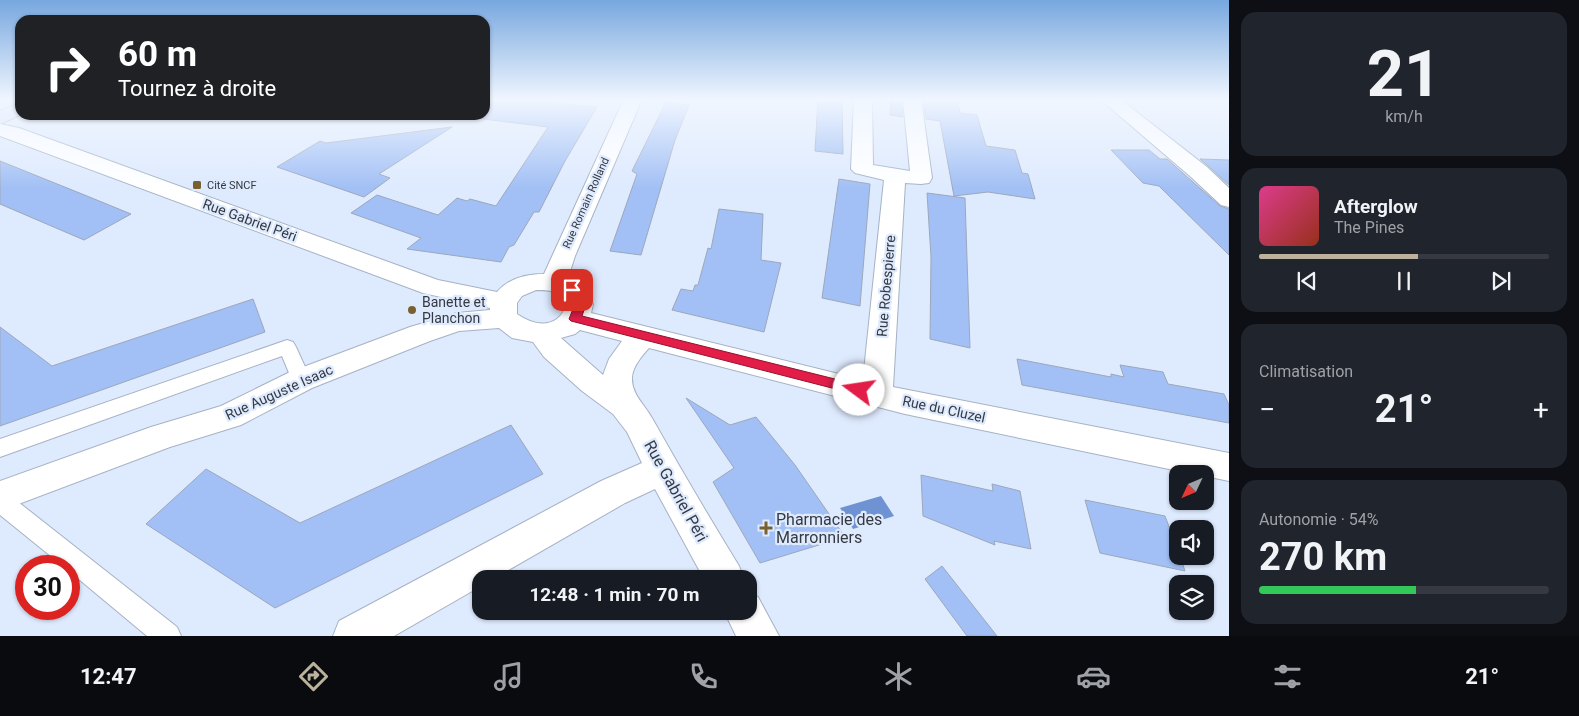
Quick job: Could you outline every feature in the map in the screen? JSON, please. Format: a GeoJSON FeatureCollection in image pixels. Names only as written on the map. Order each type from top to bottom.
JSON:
{"type":"FeatureCollection","features":[{"type":"Feature","properties":{"kind":"street","name":"Rue Romain Rolland"},"geometry":{"type":"LineString","coordinates":[[554,282],[615,129]]}},
{"type":"Feature","properties":{"kind":"street"},"geometry":{"type":"LineString","coordinates":[[863,129],[862,170],[894,176],[921,178],[915,129]]}},
{"type":"Feature","properties":{"kind":"street"},"geometry":{"type":"LineString","coordinates":[[1146,129],[1199,172],[1229,200]]}},
{"type":"Feature","properties":{"kind":"street","name":"Rue Gabriel Péri"},"geometry":{"type":"LineString","coordinates":[[0,130],[12,132],[432,287],[503,310]]}},
{"type":"Feature","properties":{"kind":"street","name":"Rue Robespierre"},"geometry":{"type":"LineString","coordinates":[[877,395],[894,176]]}},
{"type":"Feature","properties":{"kind":"street"},"geometry":{"type":"LineString","coordinates":[[532,282],[554,282],[572,290],[580,304],[575,319],[565,327],[542,334],[522,331],[503,310],[514,290],[532,282]]}},
{"type":"Feature","properties":{"kind":"street"},"geometry":{"type":"LineString","coordinates":[[435,329],[446,316],[453,300],[443,290]]}},
{"type":"Feature","properties":{"kind":"street","name":"Rue Auguste Isaac"},"geometry":{"type":"LineString","coordinates":[[0,496],[162,436],[230,416],[301,380],[435,329],[503,310]]}},
{"type":"Feature","properties":{"kind":"street","name":"Rue du Cluzel"},"geometry":{"type":"LineString","coordinates":[[575,319],[877,395],[1229,468]]}},
{"type":"Feature","properties":{"kind":"street","name":"Rue Gabriel Péri"},"geometry":{"type":"LineString","coordinates":[[542,334],[554,350],[593,383],[624,405],[639,424],[662,470],[720,570]]}},
{"type":"Feature","properties":{"kind":"street","name":"Rue Gabriel Péri"},"geometry":{"type":"LineString","coordinates":[[624,405],[617,378],[624,358],[642,336]]}},
{"type":"Feature","properties":{"kind":"street"},"geometry":{"type":"LineString","coordinates":[[354,636],[613,492],[662,470]]}},
{"type":"Feature","properties":{"kind":"street"},"geometry":{"type":"LineString","coordinates":[[749,620],[758,636]]}},
{"type":"Feature","properties":{"kind":"lane"},"geometry":{"type":"LineString","coordinates":[[0,448],[287,347],[301,380]]}},
{"type":"Feature","properties":{"kind":"lane"},"geometry":{"type":"LineString","coordinates":[[0,501],[168,636]]}},
{"type":"Feature","properties":{"kind":"water"},"geometry":{"type":"Polygon","coordinates":[[[881,496],[894,516],[853,529],[840,508],[881,496]]]}},
{"type":"Feature","properties":{"kind":"building"},"geometry":{"type":"Polygon","coordinates":[[[449,129],[379,174],[390,178],[364,197],[277,167],[320,141],[326,143],[449,129]]]}},
{"type":"Feature","properties":{"kind":"building"},"geometry":{"type":"Polygon","coordinates":[[[547,129],[584,129],[539,212],[534,212],[514,245],[509,247],[501,262],[407,249],[421,238],[351,213],[377,195],[438,215],[457,198],[467,201],[470,199],[496,206],[547,129]]]}},
{"type":"Feature","properties":{"kind":"building"},"geometry":{"type":"Polygon","coordinates":[[[653,129],[680,129],[641,255],[610,251],[637,174],[632,171],[653,129]]]}},
{"type":"Feature","properties":{"kind":"building"},"geometry":{"type":"Polygon","coordinates":[[[816,129],[843,129],[843,154],[815,151],[816,129]]]}},
{"type":"Feature","properties":{"kind":"building"},"geometry":{"type":"Polygon","coordinates":[[[941,129],[981,129],[986,146],[1015,150],[1022,173],[1028,174],[1035,199],[988,192],[954,196],[941,129]]]}},
{"type":"Feature","properties":{"kind":"building"},"geometry":{"type":"Polygon","coordinates":[[[1111,150],[1149,150],[1160,159],[1167,159],[1220,206],[1229,209],[1229,255],[1159,186],[1143,183],[1111,150]]]}},
{"type":"Feature","properties":{"kind":"building"},"geometry":{"type":"Polygon","coordinates":[[[1200,159],[1229,160],[1229,185],[1208,166],[1200,159]]]}},
{"type":"Feature","properties":{"kind":"building"},"geometry":{"type":"Polygon","coordinates":[[[0,161],[131,214],[84,240],[0,204],[0,161]]]}},
{"type":"Feature","properties":{"kind":"building"},"geometry":{"type":"Polygon","coordinates":[[[839,179],[870,184],[860,306],[822,298],[839,179]]]}},
{"type":"Feature","properties":{"kind":"building"},"geometry":{"type":"Polygon","coordinates":[[[927,193],[965,198],[970,348],[930,339],[931,257],[927,193]]]}},
{"type":"Feature","properties":{"kind":"building"},"geometry":{"type":"Polygon","coordinates":[[[719,209],[763,214],[761,260],[781,263],[764,332],[672,310],[681,289],[693,291],[695,285],[698,285],[708,248],[711,249],[719,209]]]}},
{"type":"Feature","properties":{"kind":"building"},"geometry":{"type":"Polygon","coordinates":[[[253,299],[265,332],[0,426],[0,327],[52,366],[253,299]]]}},
{"type":"Feature","properties":{"kind":"building"},"geometry":{"type":"Polygon","coordinates":[[[1017,359],[1111,377],[1111,374],[1124,377],[1120,365],[1163,372],[1168,384],[1224,394],[1229,405],[1229,423],[1022,385],[1017,359]]]}},
{"type":"Feature","properties":{"kind":"building"},"geometry":{"type":"Polygon","coordinates":[[[686,398],[730,425],[756,417],[795,465],[845,537],[760,563],[713,482],[734,468],[686,398]]]}},
{"type":"Feature","properties":{"kind":"building"},"geometry":{"type":"Polygon","coordinates":[[[511,425],[543,474],[275,608],[146,524],[206,469],[300,523],[511,425]]]}},
{"type":"Feature","properties":{"kind":"building"},"geometry":{"type":"Polygon","coordinates":[[[921,475],[993,491],[992,484],[1020,491],[1031,549],[994,541],[995,545],[923,516],[921,475]]]}},
{"type":"Feature","properties":{"kind":"building"},"geometry":{"type":"Polygon","coordinates":[[[1085,500],[1165,516],[1169,526],[1169,565],[1183,565],[1185,571],[1100,553],[1085,500]]]}},
{"type":"Feature","properties":{"kind":"building"},"geometry":{"type":"Polygon","coordinates":[[[942,566],[997,636],[967,636],[925,579],[942,566]]]}},
{"type":"Feature","properties":{"kind":"place","name":"Cité SNCF"},"geometry":{"type":"Point","coordinates":[197,185]}},
{"type":"Feature","properties":{"kind":"place","name":"Banette et Planchon"},"geometry":{"type":"Point","coordinates":[412,310]}},
{"type":"Feature","properties":{"kind":"place","name":"Pharmacie des Marronniers"},"geometry":{"type":"Point","coordinates":[766,528]}},
{"type":"Feature","properties":{"kind":"route"},"geometry":{"type":"LineString","coordinates":[[572,290],[580,304],[575,319],[859,390]]}}]}
